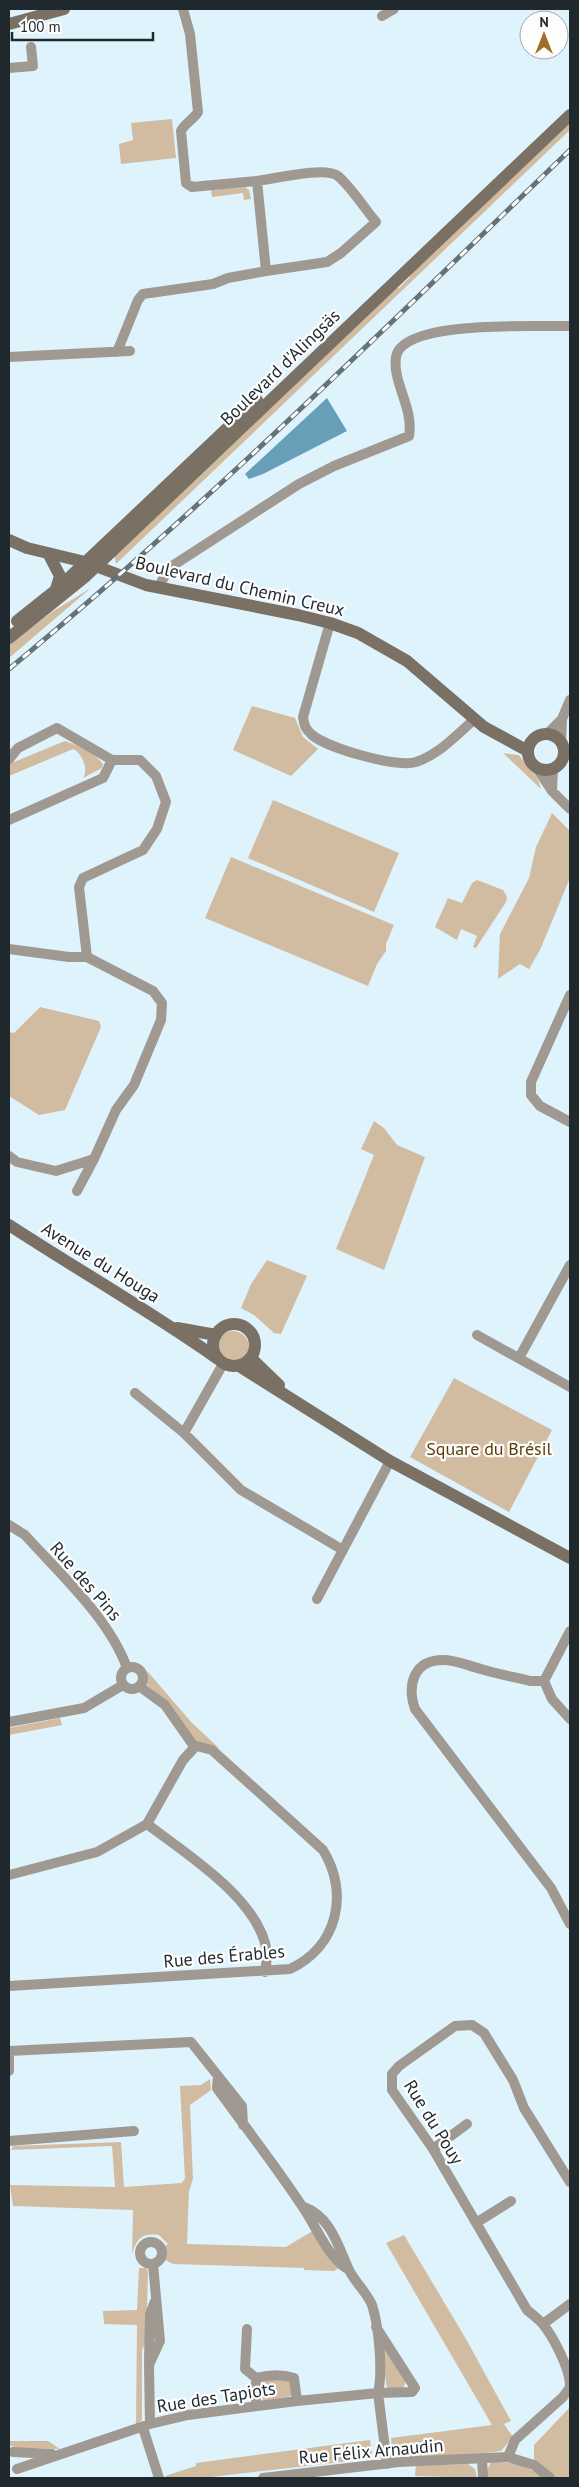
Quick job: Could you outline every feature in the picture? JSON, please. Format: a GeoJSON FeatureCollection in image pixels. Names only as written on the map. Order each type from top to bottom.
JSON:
{"type":"FeatureCollection","features":[{"type":"Feature","properties":{"kind":"main road"},"geometry":{"type":"LineString","coordinates":[[9,24],[64,9]]}},
{"type":"Feature","properties":{"kind":"main road","name":"Boulevard d'Alingsäs"},"geometry":{"type":"LineString","coordinates":[[9,638],[38,616],[570,105]]}},
{"type":"Feature","properties":{"kind":"main road","name":"Boulevard d'Alingsäs"},"geometry":{"type":"LineString","coordinates":[[9,628],[91,564],[570,115]]}},
{"type":"Feature","properties":{"kind":"main road","name":"Boulevard du Chemin Creux"},"geometry":{"type":"LineString","coordinates":[[9,540],[27,548],[91,564],[158,588],[330,623],[358,633],[407,661],[484,727],[505,738],[530,746]]}},
{"type":"Feature","properties":{"kind":"main road"},"geometry":{"type":"LineString","coordinates":[[48,553],[60,576],[56,590]]}},
{"type":"Feature","properties":{"kind":"main road"},"geometry":{"type":"LineString","coordinates":[[38,616],[62,602],[92,580],[111,572]]}},
{"type":"Feature","properties":{"kind":"main road"},"geometry":{"type":"LineString","coordinates":[[546,734],[552,735],[565,751],[553,769],[541,770],[531,763],[530,746],[541,735],[546,734]]}},
{"type":"Feature","properties":{"kind":"main road","name":"Avenue du Houga"},"geometry":{"type":"LineString","coordinates":[[9,1225],[98,1283],[174,1328],[220,1361]]}},
{"type":"Feature","properties":{"kind":"main road"},"geometry":{"type":"LineString","coordinates":[[240,1366],[251,1358],[256,1345],[255,1338],[247,1328],[241,1325],[227,1325],[216,1334],[212,1348],[220,1361],[240,1366],[390,1461],[570,1558]]}},
{"type":"Feature","properties":{"kind":"main road","name":"Avenue du Houga"},"geometry":{"type":"LineString","coordinates":[[174,1328],[216,1334]]}},
{"type":"Feature","properties":{"kind":"main road"},"geometry":{"type":"LineString","coordinates":[[251,1358],[294,1399]]}},
{"type":"Feature","properties":{"kind":"street"},"geometry":{"type":"LineString","coordinates":[[117,352],[138,300],[143,294],[213,284],[228,278],[327,262],[342,254],[376,222],[337,176],[326,172],[192,187],[186,182],[181,131],[185,124],[193,119],[198,112],[190,34],[182,9]]}},
{"type":"Feature","properties":{"kind":"street"},"geometry":{"type":"LineString","coordinates":[[382,16],[394,9]]}},
{"type":"Feature","properties":{"kind":"street"},"geometry":{"type":"LineString","coordinates":[[9,68],[33,66],[32,47]]}},
{"type":"Feature","properties":{"kind":"street"},"geometry":{"type":"LineString","coordinates":[[256,181],[266,271]]}},
{"type":"Feature","properties":{"kind":"street"},"geometry":{"type":"LineString","coordinates":[[158,588],[170,568],[299,484],[334,466],[409,436],[411,420],[396,363],[397,351],[407,341],[436,330],[570,326]]}},
{"type":"Feature","properties":{"kind":"street"},"geometry":{"type":"LineString","coordinates":[[9,357],[130,351]]}},
{"type":"Feature","properties":{"kind":"street"},"geometry":{"type":"LineString","coordinates":[[330,623],[303,717],[305,727],[311,735],[325,743],[392,764],[415,762],[437,752],[475,719]]}},
{"type":"Feature","properties":{"kind":"street"},"geometry":{"type":"LineString","coordinates":[[546,734],[562,720],[570,700]]}},
{"type":"Feature","properties":{"kind":"street"},"geometry":{"type":"LineString","coordinates":[[562,720],[565,751]]}},
{"type":"Feature","properties":{"kind":"street"},"geometry":{"type":"LineString","coordinates":[[9,758],[18,748],[57,728],[112,760],[140,760],[156,776],[166,802],[157,830],[143,850],[83,878],[79,887],[87,957]]}},
{"type":"Feature","properties":{"kind":"street"},"geometry":{"type":"LineString","coordinates":[[9,820],[104,778],[112,760]]}},
{"type":"Feature","properties":{"kind":"street"},"geometry":{"type":"LineString","coordinates":[[536,767],[552,791],[570,810]]}},
{"type":"Feature","properties":{"kind":"street"},"geometry":{"type":"LineString","coordinates":[[552,791],[553,769]]}},
{"type":"Feature","properties":{"kind":"street"},"geometry":{"type":"LineString","coordinates":[[9,949],[69,957],[87,957],[153,991],[162,1003],[161,1020],[134,1085],[116,1110],[77,1191]]}},
{"type":"Feature","properties":{"kind":"street"},"geometry":{"type":"LineString","coordinates":[[570,996],[531,1082],[531,1095],[540,1106],[570,1122]]}},
{"type":"Feature","properties":{"kind":"street"},"geometry":{"type":"LineString","coordinates":[[9,1156],[17,1162],[56,1171],[94,1159]]}},
{"type":"Feature","properties":{"kind":"street"},"geometry":{"type":"LineString","coordinates":[[519,1358],[570,1265]]}},
{"type":"Feature","properties":{"kind":"street"},"geometry":{"type":"LineString","coordinates":[[477,1336],[570,1387]]}},
{"type":"Feature","properties":{"kind":"street"},"geometry":{"type":"LineString","coordinates":[[184,1433],[220,1361]]}},
{"type":"Feature","properties":{"kind":"street"},"geometry":{"type":"LineString","coordinates":[[135,1393],[184,1433],[240,1490],[343,1550]]}},
{"type":"Feature","properties":{"kind":"street"},"geometry":{"type":"LineString","coordinates":[[317,1598],[390,1461]]}},
{"type":"Feature","properties":{"kind":"street","name":"Rue des Pins"},"geometry":{"type":"LineString","coordinates":[[9,1525],[25,1535],[107,1628],[121,1652],[127,1668]]}},
{"type":"Feature","properties":{"kind":"street"},"geometry":{"type":"LineString","coordinates":[[544,1681],[570,1630]]}},
{"type":"Feature","properties":{"kind":"street"},"geometry":{"type":"LineString","coordinates":[[544,1681],[530,1681],[444,1660],[427,1663],[416,1673],[411,1685],[410,1696],[415,1710],[551,1888],[570,1924]]}},
{"type":"Feature","properties":{"kind":"street"},"geometry":{"type":"LineString","coordinates":[[127,1668],[137,1668],[142,1673],[143,1680],[139,1686],[129,1688],[123,1685],[121,1676],[127,1668]]}},
{"type":"Feature","properties":{"kind":"street"},"geometry":{"type":"LineString","coordinates":[[544,1681],[552,1699],[570,1719]]}},
{"type":"Feature","properties":{"kind":"street"},"geometry":{"type":"LineString","coordinates":[[9,1722],[84,1708],[123,1685]]}},
{"type":"Feature","properties":{"kind":"street"},"geometry":{"type":"LineString","coordinates":[[9,1875],[96,1852],[147,1824],[184,1760],[194,1748],[165,1705],[139,1686]]}},
{"type":"Feature","properties":{"kind":"street","name":"Rue des Érables"},"geometry":{"type":"LineString","coordinates":[[9,1986],[290,1969],[307,1961],[323,1943],[333,1925],[338,1906],[332,1864],[323,1850],[212,1750],[193,1745]]}},
{"type":"Feature","properties":{"kind":"street"},"geometry":{"type":"LineString","coordinates":[[147,1824],[223,1882],[245,1907],[264,1939],[267,1954],[265,1972]]}},
{"type":"Feature","properties":{"kind":"street","name":"Rue du Pouy"},"geometry":{"type":"LineString","coordinates":[[508,2457],[515,2440],[562,2397],[570,2386],[570,2378],[563,2360],[542,2324],[527,2310],[433,2148],[392,2090],[392,2074],[399,2066],[455,2026],[472,2025],[484,2033],[513,2080],[524,2108],[570,2182]]}},
{"type":"Feature","properties":{"kind":"street"},"geometry":{"type":"LineString","coordinates":[[9,2071],[10,2050],[191,2042],[242,2106],[244,2125],[253,2134],[304,2207],[317,2212],[328,2226],[346,2258],[349,2270],[372,2305],[376,2326],[381,2382],[378,2393],[387,2464]]}},
{"type":"Feature","properties":{"kind":"street"},"geometry":{"type":"LineString","coordinates":[[433,2148],[467,2124]]}},
{"type":"Feature","properties":{"kind":"street"},"geometry":{"type":"LineString","coordinates":[[9,2141],[134,2131]]}},
{"type":"Feature","properties":{"kind":"street"},"geometry":{"type":"LineString","coordinates":[[476,2223],[511,2201]]}},
{"type":"Feature","properties":{"kind":"street"},"geometry":{"type":"LineString","coordinates":[[153,2264],[160,2341],[149,2365],[147,2426],[159,2478]]}},
{"type":"Feature","properties":{"kind":"street"},"geometry":{"type":"LineString","coordinates":[[542,2324],[570,2304]]}},
{"type":"Feature","properties":{"kind":"street","name":"Rue des Tapiots"},"geometry":{"type":"LineString","coordinates":[[14,2472],[147,2426],[188,2415],[297,2401],[378,2393],[412,2392],[415,2388],[376,2326]]}},
{"type":"Feature","properties":{"kind":"street"},"geometry":{"type":"LineString","coordinates":[[247,2329],[245,2368],[256,2378],[256,2406]]}},
{"type":"Feature","properties":{"kind":"street"},"geometry":{"type":"LineString","coordinates":[[256,2378],[285,2375],[294,2378],[297,2401]]}},
{"type":"Feature","properties":{"kind":"street"},"geometry":{"type":"LineString","coordinates":[[11,2451],[20,2459],[14,2472]]}},
{"type":"Feature","properties":{"kind":"street","name":"Rue des Tapiots"},"geometry":{"type":"LineString","coordinates":[[11,2451],[33,2455],[63,2454]]}},
{"type":"Feature","properties":{"kind":"street","name":"Rue Félix Arnaudin"},"geometry":{"type":"LineString","coordinates":[[263,2478],[324,2475],[387,2464],[508,2457],[534,2465],[550,2478]]}},
{"type":"Feature","properties":{"kind":"street"},"geometry":{"type":"LineString","coordinates":[[482,2458],[483,2478]]}},
{"type":"Feature","properties":{"kind":"green space"},"geometry":{"type":"Polygon","coordinates":[[[172,119],[176,158],[121,164],[119,144],[133,140],[131,123],[172,119]]]}},
{"type":"Feature","properties":{"kind":"green space"},"geometry":{"type":"Polygon","coordinates":[[[570,121],[570,130],[116,564],[114,554],[393,287],[399,288],[410,277],[410,273],[570,121]]]}},
{"type":"Feature","properties":{"kind":"green space"},"geometry":{"type":"Polygon","coordinates":[[[245,187],[249,190],[251,199],[244,200],[243,193],[212,197],[211,190],[245,187]]]}},
{"type":"Feature","properties":{"kind":"green space"},"geometry":{"type":"Polygon","coordinates":[[[91,588],[9,658],[9,644],[55,610],[91,588]]]}},
{"type":"Feature","properties":{"kind":"green space"},"geometry":{"type":"Polygon","coordinates":[[[252,706],[295,718],[303,737],[318,749],[291,776],[233,750],[252,706]]]}},
{"type":"Feature","properties":{"kind":"green space"},"geometry":{"type":"Polygon","coordinates":[[[65,741],[91,753],[103,764],[102,768],[83,778],[85,775],[84,762],[73,749],[9,776],[9,764],[65,741]]]}},
{"type":"Feature","properties":{"kind":"green space"},"geometry":{"type":"Polygon","coordinates":[[[503,753],[519,755],[535,775],[541,789],[503,753]]]}},
{"type":"Feature","properties":{"kind":"green space"},"geometry":{"type":"Polygon","coordinates":[[[273,800],[399,853],[374,912],[248,858],[273,800]]]}},
{"type":"Feature","properties":{"kind":"green space"},"geometry":{"type":"Polygon","coordinates":[[[552,813],[570,831],[570,878],[540,950],[529,969],[520,964],[498,979],[500,934],[529,878],[536,847],[552,813]]]}},
{"type":"Feature","properties":{"kind":"green space"},"geometry":{"type":"Polygon","coordinates":[[[231,857],[394,925],[386,944],[386,951],[377,964],[368,986],[205,918],[231,857]]]}},
{"type":"Feature","properties":{"kind":"green space"},"geometry":{"type":"Polygon","coordinates":[[[477,880],[503,890],[507,897],[506,902],[476,948],[473,947],[477,936],[461,929],[457,940],[435,927],[448,898],[462,903],[472,883],[477,880]]]}},
{"type":"Feature","properties":{"kind":"green space"},"geometry":{"type":"Polygon","coordinates":[[[40,1007],[99,1021],[101,1027],[65,1110],[39,1115],[9,1096],[9,1032],[14,1033],[40,1007]]]}},
{"type":"Feature","properties":{"kind":"green space"},"geometry":{"type":"Polygon","coordinates":[[[374,1121],[384,1128],[397,1145],[425,1157],[384,1270],[336,1249],[374,1155],[361,1149],[374,1121]]]}},
{"type":"Feature","properties":{"kind":"green space"},"geometry":{"type":"Polygon","coordinates":[[[267,1260],[307,1276],[281,1334],[274,1333],[254,1315],[241,1308],[251,1284],[267,1260]]]}},
{"type":"Feature","properties":{"kind":"green space"},"geometry":{"type":"Polygon","coordinates":[[[233,1331],[239,1332],[244,1336],[248,1341],[248,1353],[244,1358],[239,1362],[233,1363],[227,1362],[222,1358],[218,1353],[217,1347],[218,1341],[222,1336],[227,1332],[233,1331]]]}},
{"type":"Feature","properties":{"kind":"green space","name":"Square du Brésil"},"geometry":{"type":"Polygon","coordinates":[[[454,1378],[552,1430],[509,1512],[410,1457],[454,1378]]]}},
{"type":"Feature","properties":{"kind":"green space"},"geometry":{"type":"Polygon","coordinates":[[[148,1672],[192,1723],[219,1748],[194,1740],[171,1705],[148,1686],[145,1677],[148,1672]]]}},
{"type":"Feature","properties":{"kind":"green space"},"geometry":{"type":"Polygon","coordinates":[[[60,1718],[62,1725],[9,1735],[9,1728],[60,1718]]]}},
{"type":"Feature","properties":{"kind":"green space"},"geometry":{"type":"Polygon","coordinates":[[[210,2079],[211,2090],[190,2105],[193,2179],[189,2191],[187,2244],[286,2247],[314,2230],[339,2268],[334,2271],[304,2270],[304,2268],[173,2264],[165,2260],[165,2246],[168,2244],[159,2235],[148,2235],[138,2240],[132,2254],[133,2210],[13,2206],[10,2185],[115,2187],[112,2146],[11,2150],[13,2146],[121,2142],[124,2187],[182,2183],[185,2178],[180,2086],[201,2085],[210,2079]]]}},
{"type":"Feature","properties":{"kind":"green space"},"geometry":{"type":"Polygon","coordinates":[[[404,2235],[466,2339],[511,2421],[504,2424],[513,2437],[501,2451],[405,2458],[398,2456],[392,2450],[391,2438],[492,2425],[386,2243],[404,2235]]]}},
{"type":"Feature","properties":{"kind":"green space"},"geometry":{"type":"Polygon","coordinates":[[[139,2268],[146,2268],[148,2271],[146,2343],[142,2350],[142,2420],[136,2425],[137,2325],[104,2324],[103,2311],[137,2310],[139,2268]]]}},
{"type":"Feature","properties":{"kind":"green space"},"geometry":{"type":"Polygon","coordinates":[[[384,2348],[406,2381],[403,2389],[387,2389],[382,2351],[384,2348]]]}},
{"type":"Feature","properties":{"kind":"green space"},"geometry":{"type":"Polygon","coordinates":[[[267,2379],[290,2380],[292,2396],[263,2401],[261,2385],[267,2379]]]}},
{"type":"Feature","properties":{"kind":"green space"},"geometry":{"type":"Polygon","coordinates":[[[570,2407],[570,2478],[551,2478],[534,2460],[534,2445],[570,2407]]]}},
{"type":"Feature","properties":{"kind":"green space"},"geometry":{"type":"Polygon","coordinates":[[[370,2440],[372,2453],[367,2459],[203,2478],[167,2478],[165,2476],[196,2466],[196,2463],[370,2440]]]}},
{"type":"Feature","properties":{"kind":"green space"},"geometry":{"type":"Polygon","coordinates":[[[9,2441],[48,2441],[60,2449],[16,2448],[9,2445],[9,2441]]]}},
{"type":"Feature","properties":{"kind":"green space"},"geometry":{"type":"Polygon","coordinates":[[[491,2462],[519,2465],[543,2478],[487,2478],[487,2470],[491,2462]]]}},
{"type":"Feature","properties":{"kind":"green space"},"geometry":{"type":"Polygon","coordinates":[[[468,2464],[475,2469],[477,2478],[415,2476],[416,2465],[468,2464]]]}},
{"type":"Feature","properties":{"kind":"water"},"geometry":{"type":"Polygon","coordinates":[[[327,398],[347,431],[263,474],[249,479],[245,474],[327,398]]]}},
{"type":"Feature","properties":{"kind":"railway"},"geometry":{"type":"LineString","coordinates":[[9,669],[82,607],[224,480],[570,150]]}}]}
